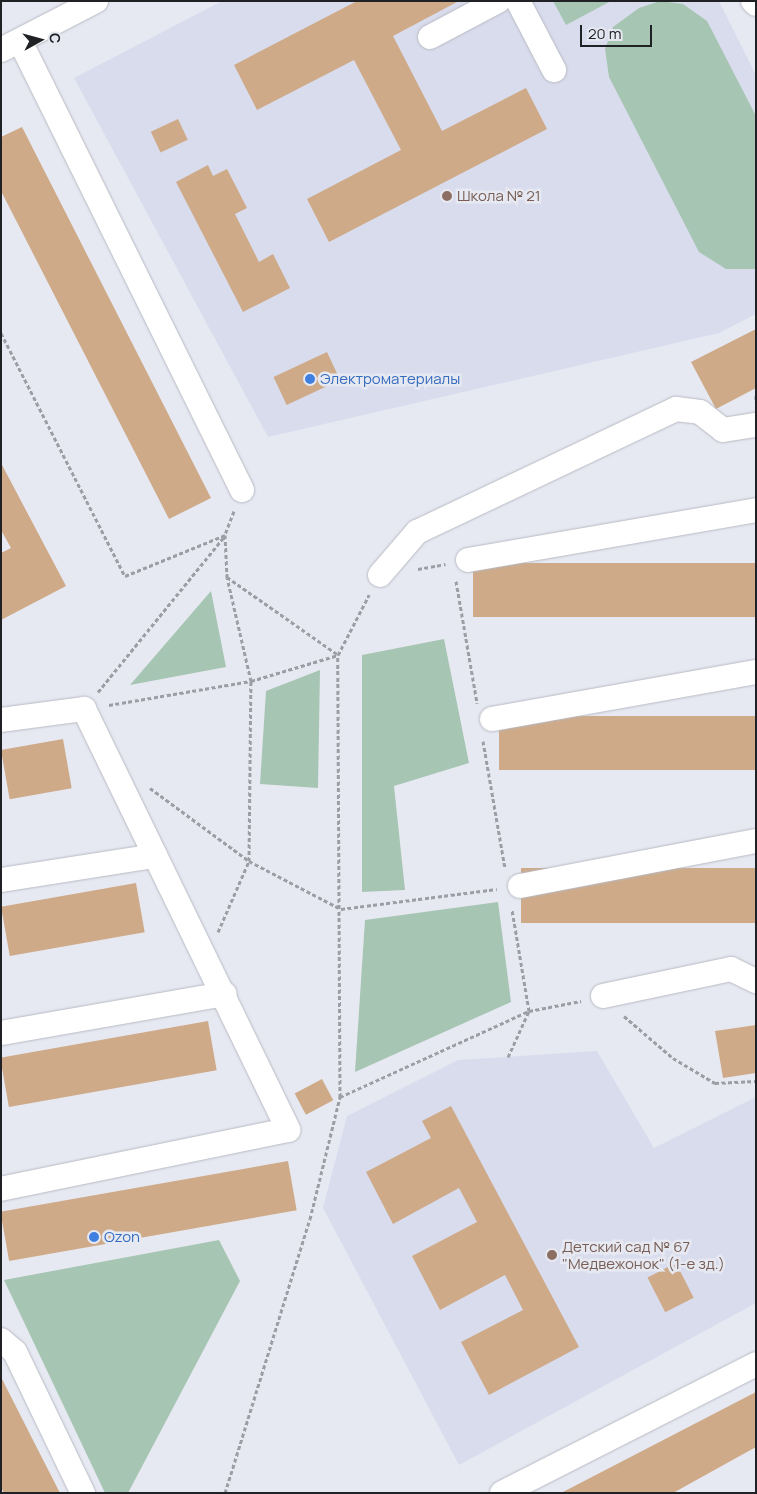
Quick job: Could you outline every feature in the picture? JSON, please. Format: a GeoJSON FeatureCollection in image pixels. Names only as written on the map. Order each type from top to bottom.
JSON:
{"type":"FeatureCollection","features":[{"type":"Feature","properties":{"kind":"street"},"geometry":{"type":"LineString","coordinates":[[96,1],[10,45],[242,490]]}},
{"type":"Feature","properties":{"kind":"street"},"geometry":{"type":"LineString","coordinates":[[430,37],[498,1]]}},
{"type":"Feature","properties":{"kind":"street"},"geometry":{"type":"LineString","coordinates":[[518,1],[554,70]]}},
{"type":"Feature","properties":{"kind":"street"},"geometry":{"type":"LineString","coordinates":[[380,575],[417,532],[676,409],[700,412],[723,430],[756,424]]}},
{"type":"Feature","properties":{"kind":"street"},"geometry":{"type":"LineString","coordinates":[[461,566],[756,510]]}},
{"type":"Feature","properties":{"kind":"street"},"geometry":{"type":"LineString","coordinates":[[484,720],[756,672]]}},
{"type":"Feature","properties":{"kind":"street"},"geometry":{"type":"LineString","coordinates":[[1,720],[84,709],[155,856],[225,994],[288,1130],[1,1189]]}},
{"type":"Feature","properties":{"kind":"street"},"geometry":{"type":"LineString","coordinates":[[514,886],[756,842]]}},
{"type":"Feature","properties":{"kind":"street"},"geometry":{"type":"LineString","coordinates":[[1,880],[155,856]]}},
{"type":"Feature","properties":{"kind":"street"},"geometry":{"type":"LineString","coordinates":[[603,996],[731,969],[756,981]]}},
{"type":"Feature","properties":{"kind":"street"},"geometry":{"type":"LineString","coordinates":[[1,1033],[225,994]]}},
{"type":"Feature","properties":{"kind":"street"},"geometry":{"type":"LineString","coordinates":[[1,1340],[15,1352],[83,1493]]}},
{"type":"Feature","properties":{"kind":"street"},"geometry":{"type":"LineString","coordinates":[[502,1493],[531,1486],[756,1364]]}},
{"type":"Feature","properties":{"kind":"path"},"geometry":{"type":"LineString","coordinates":[[1,333],[125,576],[225,535]]}},
{"type":"Feature","properties":{"kind":"path"},"geometry":{"type":"LineString","coordinates":[[756,394],[756,402]]}},
{"type":"Feature","properties":{"kind":"path"},"geometry":{"type":"LineString","coordinates":[[84,709],[225,535],[242,490]]}},
{"type":"Feature","properties":{"kind":"path"},"geometry":{"type":"LineString","coordinates":[[207,957],[249,861],[251,681],[227,577],[225,535]]}},
{"type":"Feature","properties":{"kind":"path"},"geometry":{"type":"LineString","coordinates":[[461,566],[484,720],[514,886],[530,1011],[508,1057]]}},
{"type":"Feature","properties":{"kind":"path"},"geometry":{"type":"LineString","coordinates":[[227,577],[338,655]]}},
{"type":"Feature","properties":{"kind":"path"},"geometry":{"type":"LineString","coordinates":[[84,709],[251,681],[338,655]]}},
{"type":"Feature","properties":{"kind":"path"},"geometry":{"type":"LineString","coordinates":[[225,1493],[310,1219],[340,1097],[341,909],[338,655]]}},
{"type":"Feature","properties":{"kind":"path"},"geometry":{"type":"LineString","coordinates":[[146,785],[249,861],[341,909],[514,886]]}},
{"type":"Feature","properties":{"kind":"path"},"geometry":{"type":"LineString","coordinates":[[340,1097],[530,1011],[603,996],[673,1058],[714,1083],[756,1081]]}},
{"type":"Feature","properties":{"kind":"shaded area","name":"Школа № 21"},"geometry":{"type":"Polygon","coordinates":[[[222,1],[719,1],[756,75],[756,314],[719,333],[268,437],[74,78],[222,1]]]}},
{"type":"Feature","properties":{"kind":"shaded area","name":"Детский сад № 67 \"Медвежонок\" (1-е зд.)"},"geometry":{"type":"Polygon","coordinates":[[[597,1051],[654,1148],[756,1097],[756,1303],[459,1465],[323,1208],[347,1116],[458,1060],[597,1051]]]}},
{"type":"Feature","properties":{"kind":"green space"},"geometry":{"type":"Polygon","coordinates":[[[553,1],[611,1],[566,25],[553,1]]]}},
{"type":"Feature","properties":{"kind":"green space"},"geometry":{"type":"Polygon","coordinates":[[[660,1],[683,4],[707,21],[756,116],[756,269],[726,269],[699,252],[609,77],[605,49],[613,27],[639,8],[660,1]]]}},
{"type":"Feature","properties":{"kind":"green space"},"geometry":{"type":"Polygon","coordinates":[[[211,591],[226,667],[130,685],[211,591]]]}},
{"type":"Feature","properties":{"kind":"green space"},"geometry":{"type":"Polygon","coordinates":[[[444,639],[469,763],[394,786],[405,890],[362,892],[362,655],[444,639]]]}},
{"type":"Feature","properties":{"kind":"green space"},"geometry":{"type":"Polygon","coordinates":[[[320,670],[318,788],[260,784],[266,691],[320,670]]]}},
{"type":"Feature","properties":{"kind":"green space"},"geometry":{"type":"Polygon","coordinates":[[[498,902],[511,1002],[355,1072],[365,920],[498,902]]]}},
{"type":"Feature","properties":{"kind":"green space"},"geometry":{"type":"Polygon","coordinates":[[[219,1240],[240,1281],[128,1493],[105,1493],[4,1280],[219,1240]]]}},
{"type":"Feature","properties":{"kind":"building"},"geometry":{"type":"Polygon","coordinates":[[[357,1],[459,1],[393,36],[442,131],[526,88],[547,129],[329,242],[307,199],[401,150],[354,60],[257,110],[234,65],[357,1]]]}},
{"type":"Feature","properties":{"kind":"building"},"geometry":{"type":"Polygon","coordinates":[[[178,119],[188,140],[161,153],[151,132],[178,119]]]}},
{"type":"Feature","properties":{"kind":"building"},"geometry":{"type":"Polygon","coordinates":[[[22,127],[211,498],[169,519],[1,191],[1,137],[22,127]]]}},
{"type":"Feature","properties":{"kind":"building"},"geometry":{"type":"Polygon","coordinates":[[[208,165],[213,176],[227,169],[247,208],[235,214],[259,262],[273,254],[290,288],[243,312],[176,182],[208,165]]]}},
{"type":"Feature","properties":{"kind":"building"},"geometry":{"type":"Polygon","coordinates":[[[756,329],[756,388],[716,409],[691,362],[756,329]]]}},
{"type":"Feature","properties":{"kind":"building"},"geometry":{"type":"Polygon","coordinates":[[[327,352],[340,380],[287,405],[274,377],[327,352]]]}},
{"type":"Feature","properties":{"kind":"building"},"geometry":{"type":"Polygon","coordinates":[[[1,463],[66,586],[1,620],[1,553],[11,548],[1,530],[1,463]]]}},
{"type":"Feature","properties":{"kind":"building"},"geometry":{"type":"Polygon","coordinates":[[[473,563],[756,563],[756,617],[473,617],[473,563]]]}},
{"type":"Feature","properties":{"kind":"building"},"geometry":{"type":"Polygon","coordinates":[[[499,716],[756,716],[756,770],[499,770],[499,716]]]}},
{"type":"Feature","properties":{"kind":"building"},"geometry":{"type":"Polygon","coordinates":[[[63,739],[72,788],[10,799],[1,750],[63,739]]]}},
{"type":"Feature","properties":{"kind":"building"},"geometry":{"type":"Polygon","coordinates":[[[521,868],[756,868],[756,923],[521,923],[521,868]]]}},
{"type":"Feature","properties":{"kind":"building"},"geometry":{"type":"Polygon","coordinates":[[[136,883],[145,932],[10,956],[1,907],[136,883]]]}},
{"type":"Feature","properties":{"kind":"building"},"geometry":{"type":"Polygon","coordinates":[[[208,1021],[217,1070],[9,1107],[1,1057],[208,1021]]]}},
{"type":"Feature","properties":{"kind":"building"},"geometry":{"type":"Polygon","coordinates":[[[756,1025],[756,1073],[723,1078],[715,1031],[756,1025]]]}},
{"type":"Feature","properties":{"kind":"building"},"geometry":{"type":"Polygon","coordinates":[[[322,1079],[333,1100],[306,1115],[295,1094],[322,1079]]]}},
{"type":"Feature","properties":{"kind":"building"},"geometry":{"type":"Polygon","coordinates":[[[451,1106],[579,1347],[489,1395],[461,1342],[523,1310],[505,1275],[440,1310],[412,1256],[477,1222],[459,1188],[393,1224],[366,1172],[431,1138],[422,1121],[451,1106]]]}},
{"type":"Feature","properties":{"kind":"building"},"geometry":{"type":"Polygon","coordinates":[[[288,1161],[297,1210],[9,1261],[1,1212],[288,1161]]]}},
{"type":"Feature","properties":{"kind":"building"},"geometry":{"type":"Polygon","coordinates":[[[676,1263],[694,1298],[665,1312],[647,1278],[676,1263]]]}},
{"type":"Feature","properties":{"kind":"building"},"geometry":{"type":"Polygon","coordinates":[[[1,1377],[60,1493],[4,1493],[1,1487],[1,1377]]]}},
{"type":"Feature","properties":{"kind":"building"},"geometry":{"type":"Polygon","coordinates":[[[756,1392],[756,1447],[673,1493],[561,1493],[756,1392]]]}},
{"type":"Feature","properties":{"kind":"place","name":"Школа № 21"},"geometry":{"type":"Point","coordinates":[447,196]}},
{"type":"Feature","properties":{"kind":"place","name":"Электроматериалы"},"geometry":{"type":"Point","coordinates":[310,379]}},
{"type":"Feature","properties":{"kind":"place","name":"Ozon"},"geometry":{"type":"Point","coordinates":[94,1237]}},
{"type":"Feature","properties":{"kind":"place","name":"Детский сад № 67 \"Медвежонок\" (1-е зд.)"},"geometry":{"type":"Point","coordinates":[552,1255]}}]}
